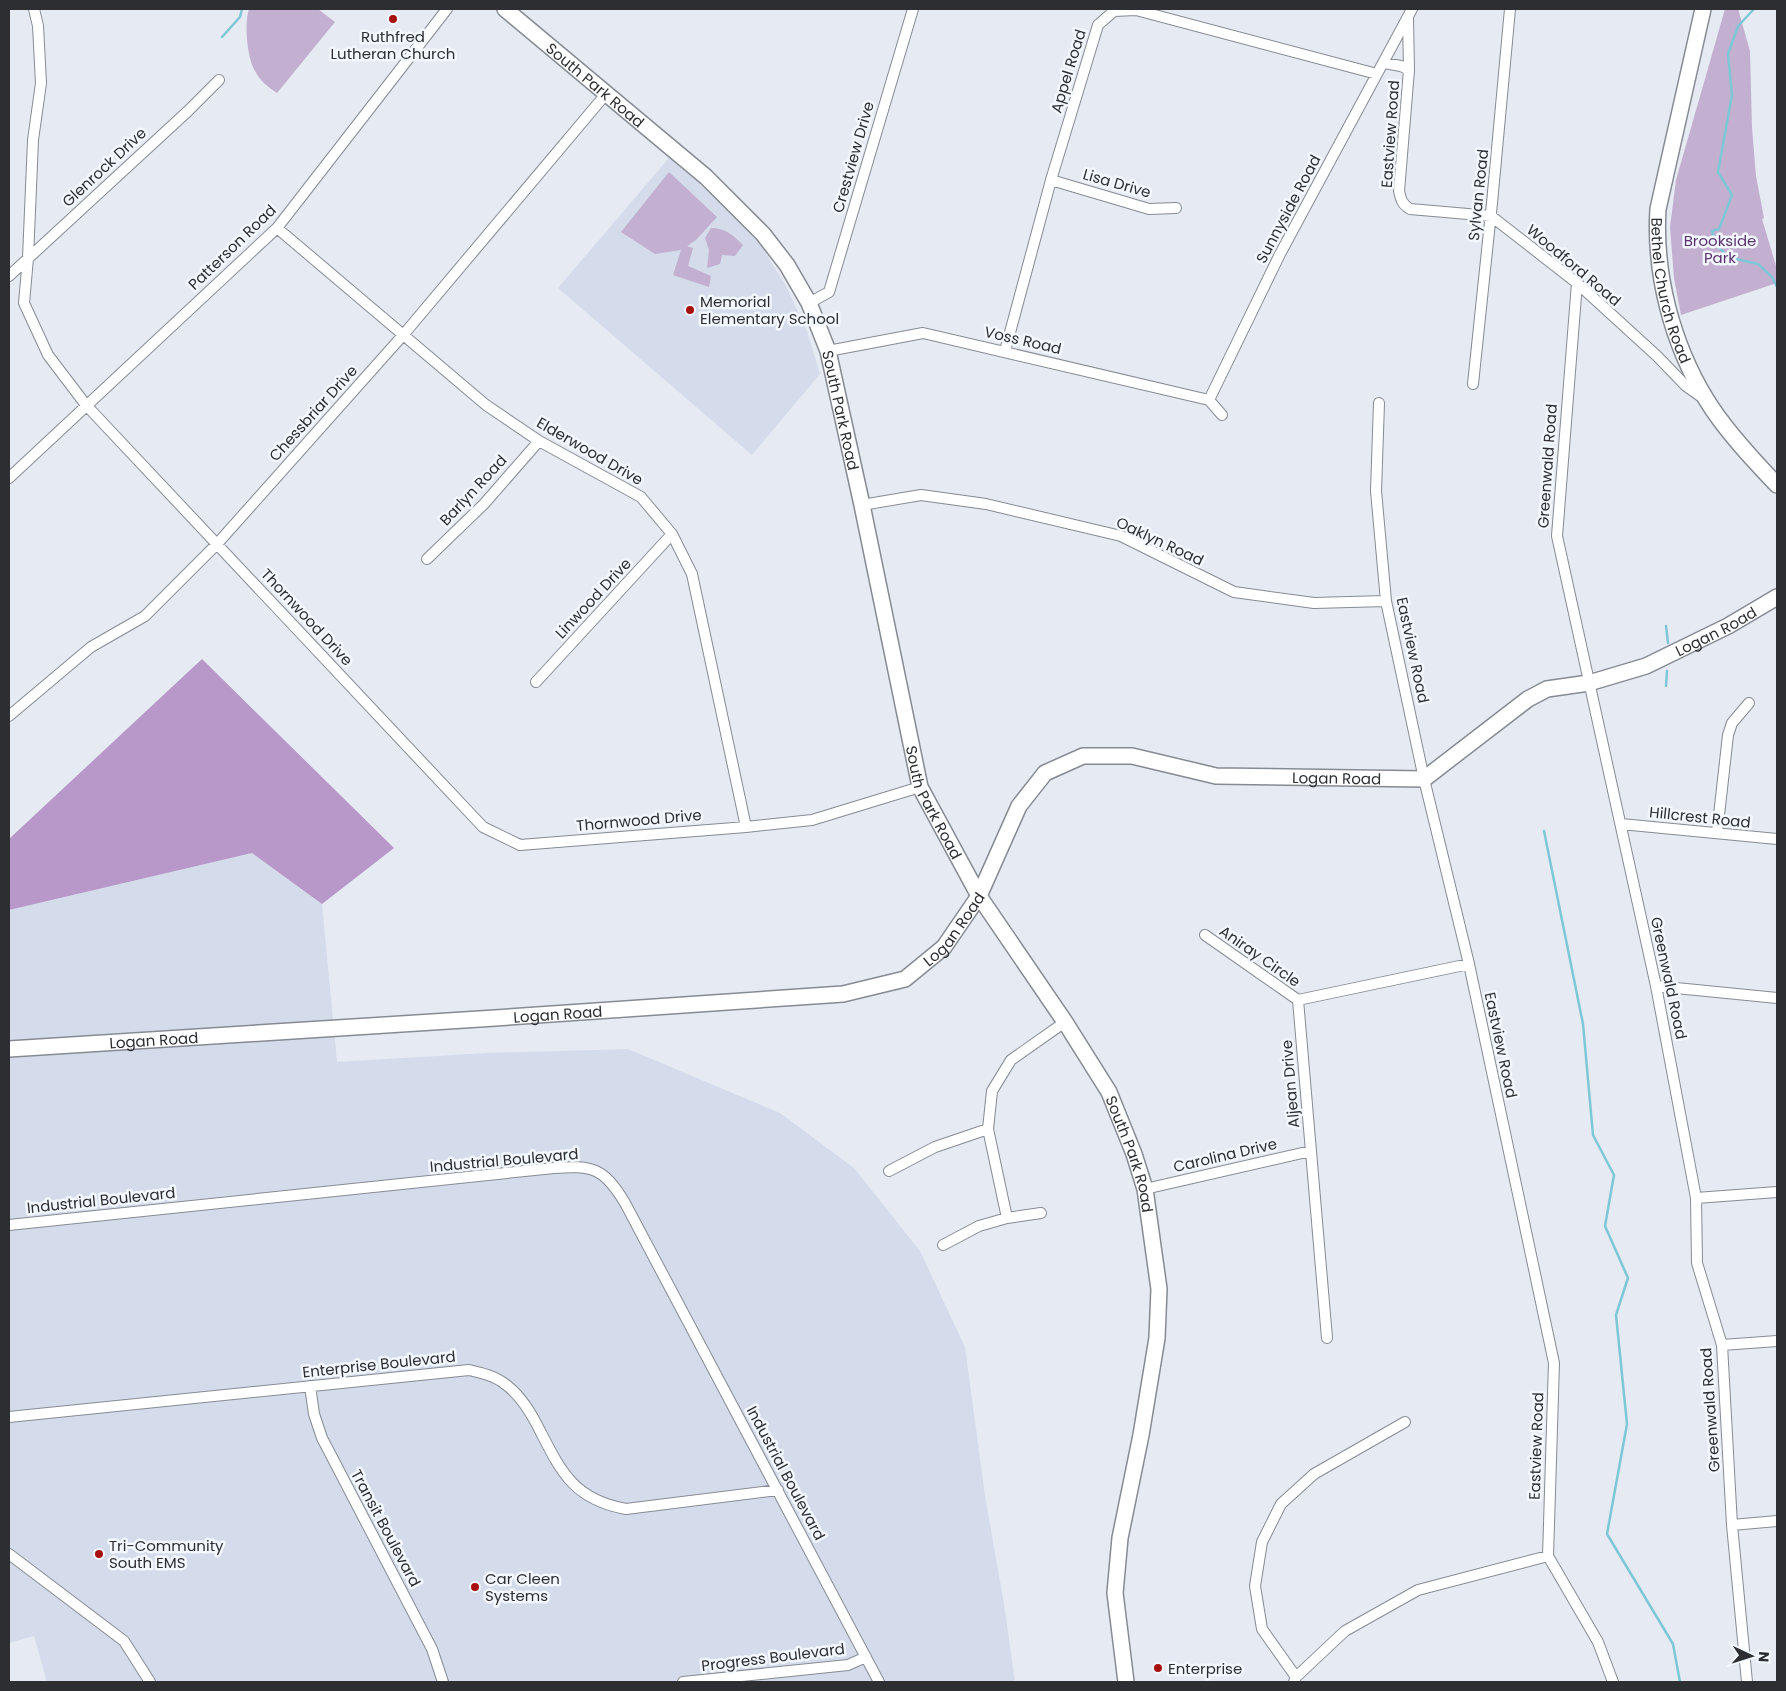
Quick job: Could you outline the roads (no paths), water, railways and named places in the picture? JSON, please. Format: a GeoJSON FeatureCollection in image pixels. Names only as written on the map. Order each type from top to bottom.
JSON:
{"type":"FeatureCollection","features":[{"type":"Feature","properties":{"kind":"street","name":"Thornwood Drive"},"geometry":{"type":"LineString","coordinates":[[34,9],[38,26],[41,83],[33,140],[28,258],[24,303],[48,355],[86,405],[483,827],[520,845],[812,820],[920,787]]}},
{"type":"Feature","properties":{"kind":"street","name":"Patterson Road"},"geometry":{"type":"LineString","coordinates":[[9,478],[277,228],[447,9]]}},
{"type":"Feature","properties":{"kind":"street","name":"South Park Road"},"geometry":{"type":"LineString","coordinates":[[505,9],[706,177],[763,234],[787,265],[809,303],[828,351],[920,787],[979,896],[1065,1022],[1109,1092],[1134,1154],[1145,1189],[1159,1290],[1157,1338],[1141,1435],[1120,1538],[1115,1593],[1126,1682]]}},
{"type":"Feature","properties":{"kind":"street","name":"Crestview Drive"},"geometry":{"type":"LineString","coordinates":[[809,303],[829,292],[913,9]]}},
{"type":"Feature","properties":{"kind":"street","name":"Sylvan Road"},"geometry":{"type":"LineString","coordinates":[[1473,384],[1510,9]]}},
{"type":"Feature","properties":{"kind":"street","name":"Bethel Church Road"},"geometry":{"type":"LineString","coordinates":[[1703,9],[1658,209],[1656,231],[1658,258],[1670,315],[1683,354],[1706,400],[1726,427],[1777,485]]}},
{"type":"Feature","properties":{"kind":"street","name":"Appel Road"},"geometry":{"type":"LineString","coordinates":[[1005,351],[1052,180],[1098,25],[1114,11],[1136,10],[1378,74]]}},
{"type":"Feature","properties":{"kind":"street","name":"Eastview Road"},"geometry":{"type":"LineString","coordinates":[[1410,14],[1409,70],[1399,192],[1401,201],[1404,206],[1410,209],[1491,216]]}},
{"type":"Feature","properties":{"kind":"street","name":"Sunnyside Road"},"geometry":{"type":"LineString","coordinates":[[1209,400],[1280,254],[1410,14]]}},
{"type":"Feature","properties":{"kind":"street","name":"Eastview Road"},"geometry":{"type":"LineString","coordinates":[[1384,63],[1401,66],[1409,70]]}},
{"type":"Feature","properties":{"kind":"street","name":"Glenrock Drive"},"geometry":{"type":"LineString","coordinates":[[9,276],[188,111],[219,80]]}},
{"type":"Feature","properties":{"kind":"street","name":"Chessbriar Drive"},"geometry":{"type":"LineString","coordinates":[[9,716],[91,647],[145,616],[217,544],[404,334],[606,94]]}},
{"type":"Feature","properties":{"kind":"street","name":"Lisa Drive"},"geometry":{"type":"LineString","coordinates":[[1052,180],[1149,210],[1176,208]]}},
{"type":"Feature","properties":{"kind":"street","name":"Woodford Road"},"geometry":{"type":"LineString","coordinates":[[1491,216],[1577,283],[1657,356],[1686,386],[1706,400]]}},
{"type":"Feature","properties":{"kind":"street","name":"Elderwood Drive"},"geometry":{"type":"LineString","coordinates":[[277,228],[486,405],[539,441],[641,497],[672,534],[692,574],[746,826]]}},
{"type":"Feature","properties":{"kind":"street","name":"Greenwald Road"},"geometry":{"type":"LineString","coordinates":[[1577,283],[1557,536],[1656,986],[1696,1198],[1697,1263],[1722,1345],[1732,1525],[1747,1682]]}},
{"type":"Feature","properties":{"kind":"street","name":"Voss Road"},"geometry":{"type":"LineString","coordinates":[[828,351],[923,333],[1209,400]]}},
{"type":"Feature","properties":{"kind":"street"},"geometry":{"type":"LineString","coordinates":[[1209,400],[1222,415]]}},
{"type":"Feature","properties":{"kind":"street","name":"Eastview Road"},"geometry":{"type":"LineString","coordinates":[[1379,403],[1376,491],[1386,601],[1424,779],[1468,964],[1554,1363],[1548,1556]]}},
{"type":"Feature","properties":{"kind":"street","name":"Barlyn Road"},"geometry":{"type":"LineString","coordinates":[[427,559],[484,504],[539,441]]}},
{"type":"Feature","properties":{"kind":"street","name":"Oaklyn Road"},"geometry":{"type":"LineString","coordinates":[[862,506],[921,495],[986,504],[1121,536],[1234,592],[1314,603],[1386,601]]}},
{"type":"Feature","properties":{"kind":"street","name":"Linwood Drive"},"geometry":{"type":"LineString","coordinates":[[536,682],[672,534]]}},
{"type":"Feature","properties":{"kind":"street","name":"Logan Road"},"geometry":{"type":"LineString","coordinates":[[9,1049],[843,994],[905,979],[944,948],[979,896],[1019,806],[1045,773],[1083,756],[1132,756],[1216,776],[1424,779],[1528,699],[1547,689],[1589,682],[1646,666],[1728,626],[1777,596]]}},
{"type":"Feature","properties":{"kind":"street"},"geometry":{"type":"LineString","coordinates":[[1717,833],[1728,735],[1732,723],[1749,703]]}},
{"type":"Feature","properties":{"kind":"street","name":"Hillcrest Road"},"geometry":{"type":"LineString","coordinates":[[1621,824],[1777,839]]}},
{"type":"Feature","properties":{"kind":"street","name":"Aniray Circle"},"geometry":{"type":"LineString","coordinates":[[1206,935],[1298,1000]]}},
{"type":"Feature","properties":{"kind":"street"},"geometry":{"type":"LineString","coordinates":[[1298,1000],[1468,964]]}},
{"type":"Feature","properties":{"kind":"street"},"geometry":{"type":"LineString","coordinates":[[1656,986],[1777,998]]}},
{"type":"Feature","properties":{"kind":"street","name":"Aljean Drive"},"geometry":{"type":"LineString","coordinates":[[1298,1000],[1327,1338]]}},
{"type":"Feature","properties":{"kind":"street"},"geometry":{"type":"LineString","coordinates":[[1007,1218],[988,1130],[992,1090],[1011,1060],[1065,1022]]}},
{"type":"Feature","properties":{"kind":"street"},"geometry":{"type":"LineString","coordinates":[[890,1171],[935,1147],[988,1130]]}},
{"type":"Feature","properties":{"kind":"street","name":"Carolina Drive"},"geometry":{"type":"LineString","coordinates":[[1145,1189],[1311,1151]]}},
{"type":"Feature","properties":{"kind":"street","name":"Industrial Boulevard"},"geometry":{"type":"LineString","coordinates":[[9,1225],[554,1168],[580,1166],[594,1170],[607,1178],[625,1203],[879,1682]]}},
{"type":"Feature","properties":{"kind":"street"},"geometry":{"type":"LineString","coordinates":[[1696,1198],[1777,1192]]}},
{"type":"Feature","properties":{"kind":"street"},"geometry":{"type":"LineString","coordinates":[[943,1245],[979,1226],[1007,1218],[1041,1213]]}},
{"type":"Feature","properties":{"kind":"street"},"geometry":{"type":"LineString","coordinates":[[1722,1345],[1777,1341]]}},
{"type":"Feature","properties":{"kind":"street","name":"Enterprise Boulevard"},"geometry":{"type":"LineString","coordinates":[[9,1417],[469,1370],[487,1374],[504,1382],[519,1396],[560,1468],[579,1490],[596,1501],[626,1509],[645,1508],[778,1490]]}},
{"type":"Feature","properties":{"kind":"street","name":"Transit Boulevard"},"geometry":{"type":"LineString","coordinates":[[310,1386],[314,1414],[322,1438],[432,1649],[443,1682]]}},
{"type":"Feature","properties":{"kind":"street"},"geometry":{"type":"LineString","coordinates":[[1405,1422],[1314,1474],[1281,1504],[1262,1542],[1255,1586],[1262,1629],[1295,1679],[1345,1631],[1418,1590],[1548,1556],[1598,1642],[1614,1682]]}},
{"type":"Feature","properties":{"kind":"street"},"geometry":{"type":"LineString","coordinates":[[1732,1525],[1777,1521]]}},
{"type":"Feature","properties":{"kind":"street"},"geometry":{"type":"LineString","coordinates":[[9,1554],[124,1641],[139,1661],[150,1682]]}},
{"type":"Feature","properties":{"kind":"street","name":"Progress Boulevard"},"geometry":{"type":"LineString","coordinates":[[684,1682],[848,1664],[866,1658]]}},
{"type":"Feature","properties":{"kind":"waterway"},"geometry":{"type":"LineString","coordinates":[[222,37],[240,17],[242,9]]}},
{"type":"Feature","properties":{"kind":"waterway"},"geometry":{"type":"LineString","coordinates":[[1754,9],[1738,26],[1728,54],[1732,95],[1718,172],[1732,195],[1719,229],[1712,231],[1715,243],[1728,257],[1758,264],[1772,277],[1777,287]]}},
{"type":"Feature","properties":{"kind":"waterway"},"geometry":{"type":"LineString","coordinates":[[1666,626],[1668,643]]}},
{"type":"Feature","properties":{"kind":"waterway"},"geometry":{"type":"LineString","coordinates":[[1666,686],[1667,671]]}},
{"type":"Feature","properties":{"kind":"waterway"},"geometry":{"type":"LineString","coordinates":[[1544,831],[1583,1024],[1593,1135],[1614,1175],[1605,1226],[1628,1278],[1616,1315],[1627,1424],[1607,1534],[1673,1644],[1680,1682]]}},
{"type":"Feature","properties":{"kind":"place","name":"Ruthfred Lutheran Church"},"geometry":{"type":"Point","coordinates":[393,19]}},
{"type":"Feature","properties":{"kind":"place","name":"Memorial Elementary School"},"geometry":{"type":"Point","coordinates":[690,310]}},
{"type":"Feature","properties":{"kind":"place","name":"Tri-Community South EMS"},"geometry":{"type":"Point","coordinates":[99,1554]}},
{"type":"Feature","properties":{"kind":"place","name":"Car Cleen Systems"},"geometry":{"type":"Point","coordinates":[475,1587]}},
{"type":"Feature","properties":{"kind":"place","name":"Enterprise"},"geometry":{"type":"Point","coordinates":[1158,1668]}},
{"type":"Feature","properties":{"kind":"park label","name":"Brookside Park"},"geometry":{"type":"Point","coordinates":[1720,248]}}]}
